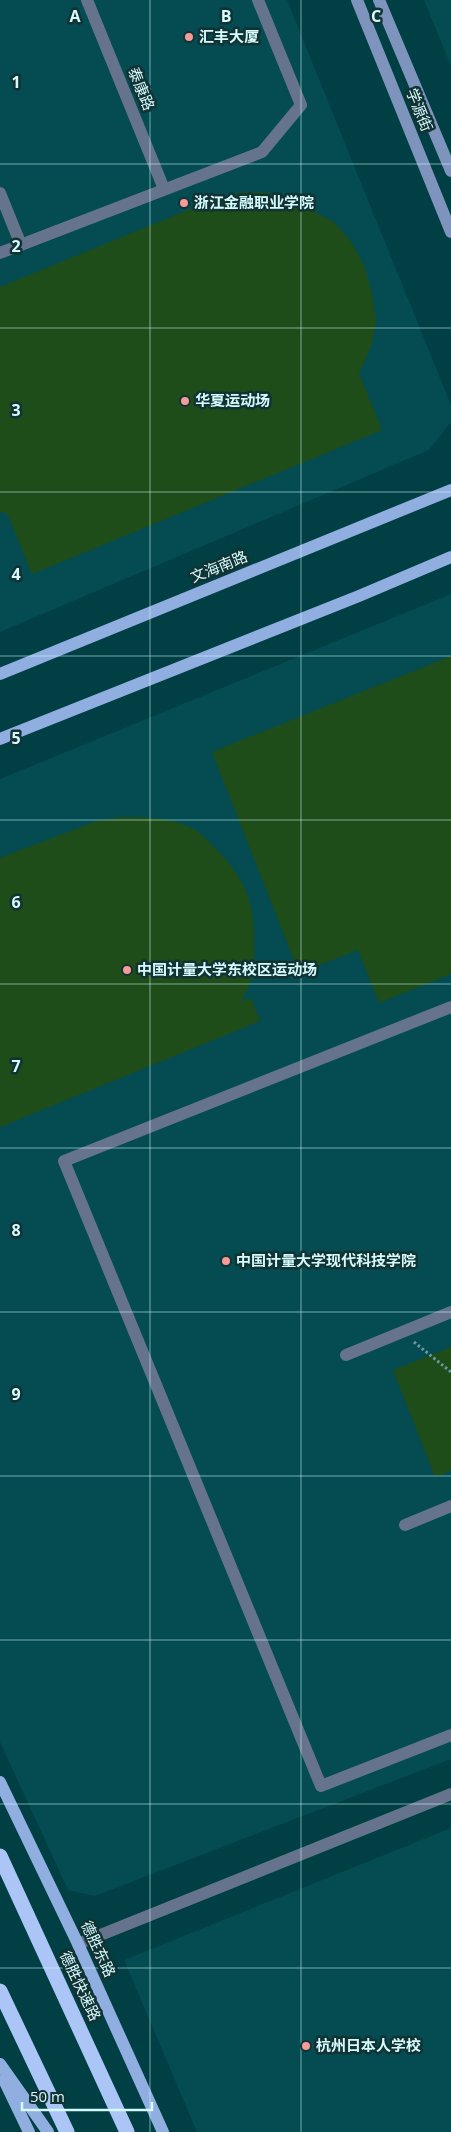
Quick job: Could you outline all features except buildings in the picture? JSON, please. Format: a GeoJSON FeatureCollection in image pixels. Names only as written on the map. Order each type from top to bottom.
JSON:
{"type":"FeatureCollection","features":[{"type":"Feature","properties":{"kind":"highway","name":"德胜快速路"},"geometry":{"type":"LineString","coordinates":[[0,1856],[127,2132]]}},
{"type":"Feature","properties":{"kind":"highway"},"geometry":{"type":"LineString","coordinates":[[0,1991],[67,2132]]}},
{"type":"Feature","properties":{"kind":"main road","name":"学源街"},"geometry":{"type":"LineString","coordinates":[[357,0],[451,232]]}},
{"type":"Feature","properties":{"kind":"main road"},"geometry":{"type":"LineString","coordinates":[[379,0],[451,171]]}},
{"type":"Feature","properties":{"kind":"main road","name":"文海南路"},"geometry":{"type":"LineString","coordinates":[[0,674],[451,490]]}},
{"type":"Feature","properties":{"kind":"main road"},"geometry":{"type":"LineString","coordinates":[[0,739],[451,557]]}},
{"type":"Feature","properties":{"kind":"main road","name":"德胜东路"},"geometry":{"type":"LineString","coordinates":[[0,1782],[78,1944],[164,2132]]}},
{"type":"Feature","properties":{"kind":"main road"},"geometry":{"type":"LineString","coordinates":[[0,2064],[48,2132]]}},
{"type":"Feature","properties":{"kind":"main road"},"geometry":{"type":"LineString","coordinates":[[0,2071],[29,2132]]}},
{"type":"Feature","properties":{"kind":"street","name":"泰康路"},"geometry":{"type":"LineString","coordinates":[[87,0],[164,189]]}},
{"type":"Feature","properties":{"kind":"street"},"geometry":{"type":"LineString","coordinates":[[0,253],[262,152],[301,105],[258,0]]}},
{"type":"Feature","properties":{"kind":"street"},"geometry":{"type":"LineString","coordinates":[[0,193],[21,244]]}},
{"type":"Feature","properties":{"kind":"street"},"geometry":{"type":"LineString","coordinates":[[451,1007],[64,1161],[321,1786],[451,1735]]}},
{"type":"Feature","properties":{"kind":"street"},"geometry":{"type":"LineString","coordinates":[[346,1355],[451,1312]]}},
{"type":"Feature","properties":{"kind":"street"},"geometry":{"type":"LineString","coordinates":[[406,1525],[451,1506]]}},
{"type":"Feature","properties":{"kind":"street"},"geometry":{"type":"LineString","coordinates":[[78,1944],[451,1794]]}},
{"type":"Feature","properties":{"kind":"path"},"geometry":{"type":"LineString","coordinates":[[402,1332],[451,1372]]}},
{"type":"Feature","properties":{"kind":"shaded area","name":"浙江金融职业学院"},"geometry":{"type":"Polygon","coordinates":[[[0,0],[287,0],[451,405],[451,422],[429,450],[0,632],[0,0]]]}},
{"type":"Feature","properties":{"kind":"shaded area"},"geometry":{"type":"Polygon","coordinates":[[[424,0],[451,0],[451,66],[424,0]]]}},
{"type":"Feature","properties":{"kind":"shaded area","name":"中国计量大学现代科技学院"},"geometry":{"type":"Polygon","coordinates":[[[451,594],[451,1759],[95,1896],[68,1890],[0,1742],[0,779],[451,594]]]}},
{"type":"Feature","properties":{"kind":"shaded area","name":"杭州日本人学校"},"geometry":{"type":"Polygon","coordinates":[[[451,1828],[451,2132],[197,2132],[124,1960],[451,1828]]]}},
{"type":"Feature","properties":{"kind":"green space","name":"华夏运动场"},"geometry":{"type":"Polygon","coordinates":[[[244,192],[266,192],[299,203],[335,223],[351,242],[364,265],[372,294],[376,321],[371,347],[359,373],[382,430],[32,574],[8,515],[0,511],[0,287],[222,196],[244,192]]]}},
{"type":"Feature","properties":{"kind":"green space"},"geometry":{"type":"Polygon","coordinates":[[[451,656],[451,974],[379,1003],[358,950],[299,973],[212,752],[451,656]]]}},
{"type":"Feature","properties":{"kind":"green space","name":"中国计量大学东校区运动场"},"geometry":{"type":"Polygon","coordinates":[[[121,817],[161,819],[189,827],[204,836],[232,867],[245,889],[254,928],[253,973],[242,1001],[251,998],[260,1021],[0,1127],[0,858],[94,822],[121,817]]]}},
{"type":"Feature","properties":{"kind":"green space"},"geometry":{"type":"Polygon","coordinates":[[[451,1347],[451,1471],[435,1477],[393,1370],[451,1347]]]}},
{"type":"Feature","properties":{"kind":"place","name":"汇丰大厦"},"geometry":{"type":"Point","coordinates":[189,37]}},
{"type":"Feature","properties":{"kind":"place","name":"浙江金融职业学院"},"geometry":{"type":"Point","coordinates":[184,203]}},
{"type":"Feature","properties":{"kind":"place","name":"华夏运动场"},"geometry":{"type":"Point","coordinates":[185,401]}},
{"type":"Feature","properties":{"kind":"place","name":"中国计量大学东校区运动场"},"geometry":{"type":"Point","coordinates":[127,970]}},
{"type":"Feature","properties":{"kind":"place","name":"中国计量大学现代科技学院"},"geometry":{"type":"Point","coordinates":[226,1261]}},
{"type":"Feature","properties":{"kind":"place","name":"杭州日本人学校"},"geometry":{"type":"Point","coordinates":[306,2046]}}]}
